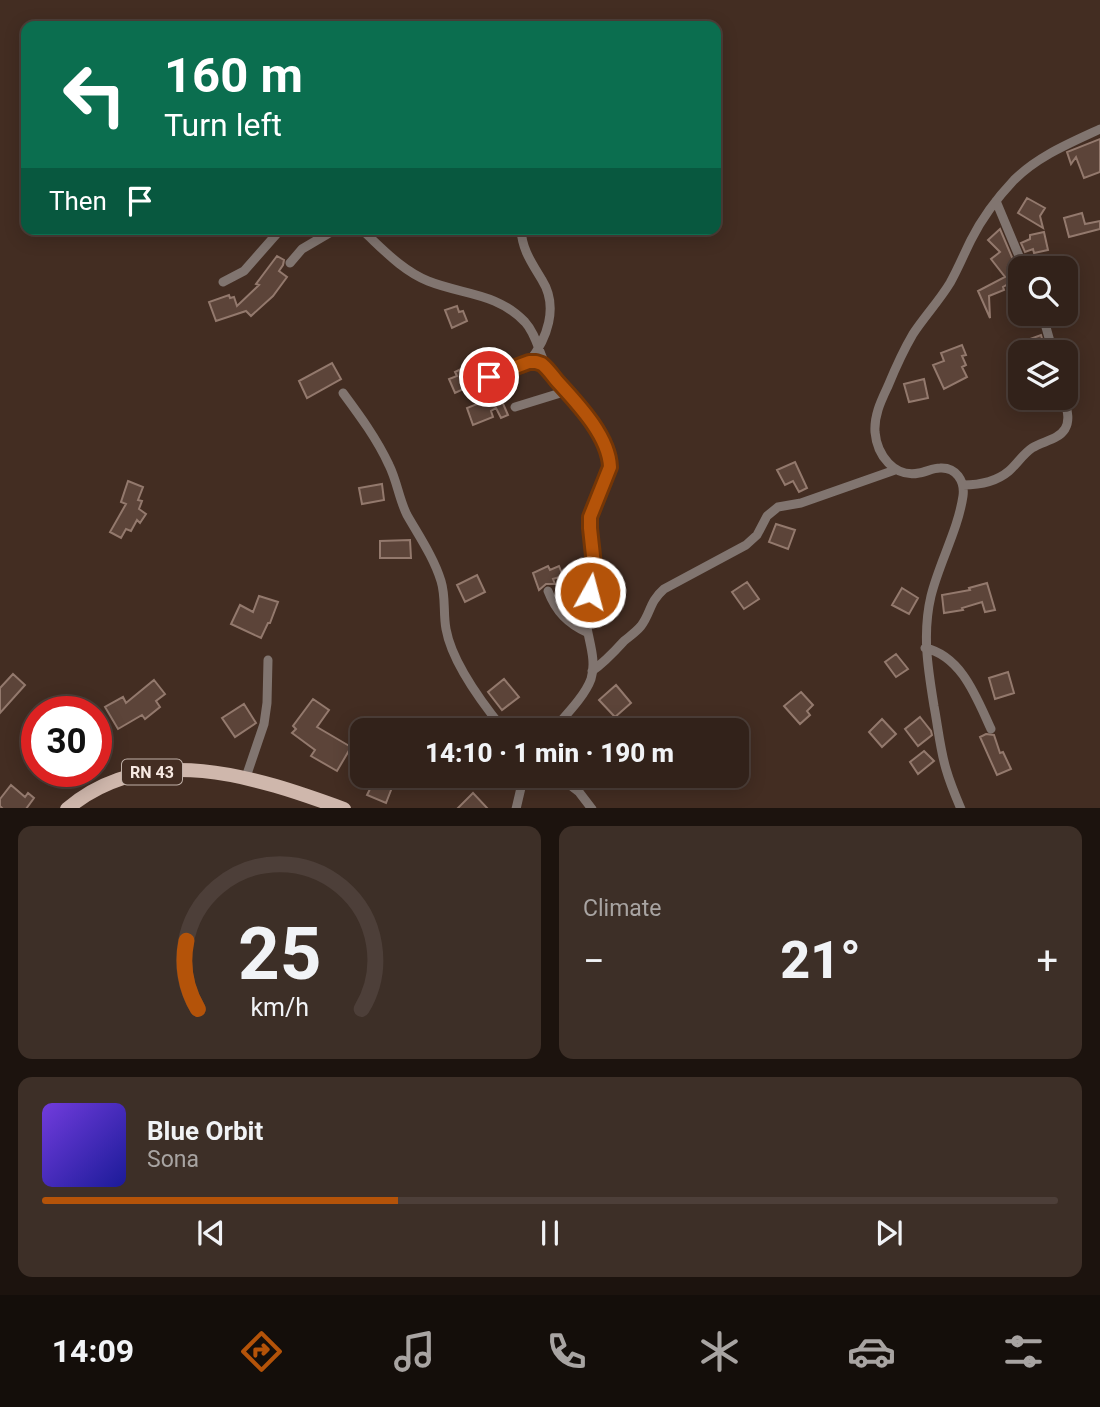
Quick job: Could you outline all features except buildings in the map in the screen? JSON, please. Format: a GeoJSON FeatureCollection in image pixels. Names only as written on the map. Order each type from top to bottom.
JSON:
{"type":"FeatureCollection","features":[{"type":"Feature","properties":{"kind":"main road","name":"RN 43"},"geometry":{"type":"LineString","coordinates":[[67,808],[102,786],[125,777],[181,769],[215,771],[246,778],[344,808]]}},
{"type":"Feature","properties":{"kind":"street"},"geometry":{"type":"LineString","coordinates":[[961,808],[945,766],[925,648],[931,596],[963,497],[963,485],[959,476],[951,470],[940,468],[906,473],[895,470],[879,447],[875,420],[912,335],[951,281],[971,239],[996,201],[1035,162],[1100,129]]}},
{"type":"Feature","properties":{"kind":"street"},"geometry":{"type":"LineString","coordinates":[[996,201],[1019,256]]}},
{"type":"Feature","properties":{"kind":"street"},"geometry":{"type":"LineString","coordinates":[[223,282],[244,271],[276,235]]}},
{"type":"Feature","properties":{"kind":"street"},"geometry":{"type":"LineString","coordinates":[[290,263],[302,249],[326,235]]}},
{"type":"Feature","properties":{"kind":"street"},"geometry":{"type":"LineString","coordinates":[[368,235],[415,275],[484,296],[512,311],[526,323],[547,369]]}},
{"type":"Feature","properties":{"kind":"street"},"geometry":{"type":"LineString","coordinates":[[522,235],[528,258],[548,291],[550,304],[545,336],[529,362]]}},
{"type":"Feature","properties":{"kind":"street"},"geometry":{"type":"LineString","coordinates":[[489,377],[529,362],[536,362],[547,369],[583,409],[610,458],[608,475],[590,517],[594,565],[586,619],[592,671],[586,689],[563,718]]}},
{"type":"Feature","properties":{"kind":"street"},"geometry":{"type":"LineString","coordinates":[[515,407],[567,391]]}},
{"type":"Feature","properties":{"kind":"street"},"geometry":{"type":"LineString","coordinates":[[343,393],[389,464],[406,513],[441,581],[448,640],[465,674],[494,718]]}},
{"type":"Feature","properties":{"kind":"street"},"geometry":{"type":"LineString","coordinates":[[963,485],[975,485],[998,478],[1008,472],[1029,450],[1058,436],[1067,424],[1067,410]]}},
{"type":"Feature","properties":{"kind":"street"},"geometry":{"type":"LineString","coordinates":[[592,671],[604,663],[640,627],[651,604],[664,589],[746,545],[757,534],[767,516],[778,507],[802,503],[895,470]]}},
{"type":"Feature","properties":{"kind":"street"},"geometry":{"type":"LineString","coordinates":[[548,591],[563,617],[588,633]]}},
{"type":"Feature","properties":{"kind":"street"},"geometry":{"type":"LineString","coordinates":[[925,648],[942,654],[959,670],[975,694],[991,729]]}},
{"type":"Feature","properties":{"kind":"street"},"geometry":{"type":"LineString","coordinates":[[246,778],[264,724],[268,660]]}},
{"type":"Feature","properties":{"kind":"street"},"geometry":{"type":"LineString","coordinates":[[516,808],[521,788]]}},
{"type":"Feature","properties":{"kind":"street"},"geometry":{"type":"LineString","coordinates":[[574,788],[592,808]]}},
{"type":"Feature","properties":{"kind":"route"},"geometry":{"type":"LineString","coordinates":[[489,377],[529,362],[542,364],[583,409],[610,458],[608,475],[590,517],[594,565],[590,592]]}}]}
